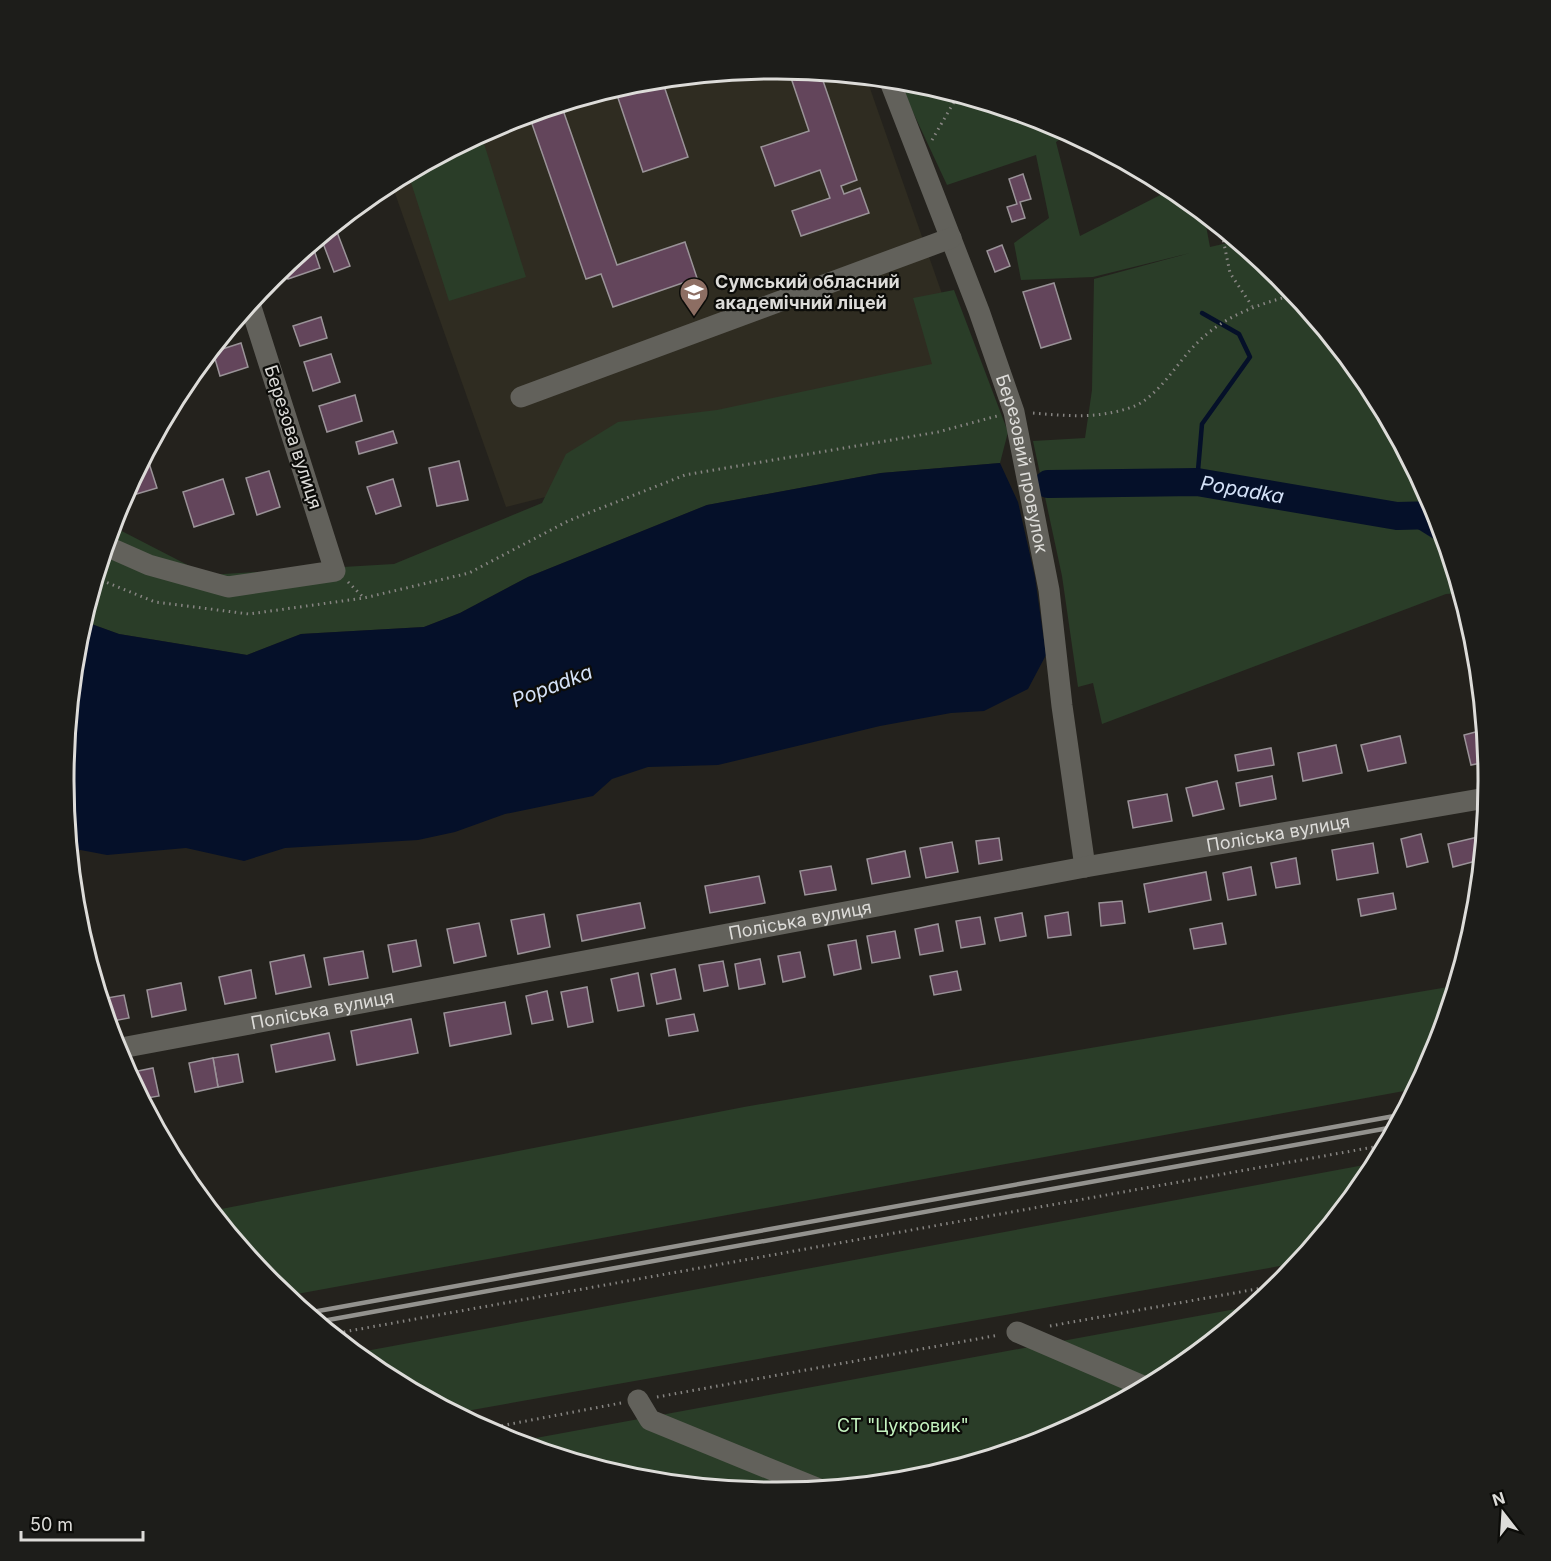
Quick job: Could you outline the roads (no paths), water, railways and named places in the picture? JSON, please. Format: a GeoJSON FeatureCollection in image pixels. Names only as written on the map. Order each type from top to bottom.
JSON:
{"type":"FeatureCollection","features":[{"type":"Feature","properties":{"kind":"street","name":"Березовий провулок"},"geometry":{"type":"LineString","coordinates":[[893,89],[951,238],[1014,412],[1049,590],[1062,706],[1085,867]]}},
{"type":"Feature","properties":{"kind":"street"},"geometry":{"type":"LineString","coordinates":[[521,397],[951,238]]}},
{"type":"Feature","properties":{"kind":"street","name":"Березова вулиця"},"geometry":{"type":"LineString","coordinates":[[113,549],[148,565],[228,587],[335,571],[253,313]]}},
{"type":"Feature","properties":{"kind":"street","name":"Поліська вулиця"},"geometry":{"type":"LineString","coordinates":[[126,1047],[1085,867],[1477,800]]}},
{"type":"Feature","properties":{"kind":"street"},"geometry":{"type":"LineString","coordinates":[[1017,1332],[1135,1383]]}},
{"type":"Feature","properties":{"kind":"street"},"geometry":{"type":"LineString","coordinates":[[638,1400],[650,1420],[801,1481]]}},
{"type":"Feature","properties":{"kind":"water"},"geometry":{"type":"Polygon","coordinates":[[[1000,463],[1018,502],[1035,577],[1046,655],[1028,689],[984,711],[951,713],[880,726],[718,765],[648,767],[612,779],[593,796],[505,814],[455,832],[418,840],[285,848],[244,861],[186,848],[107,855],[78,849],[75,826],[75,735],[91,624],[119,634],[247,655],[301,634],[424,627],[460,613],[528,577],[707,505],[881,473],[1000,463]]]}},
{"type":"Feature","properties":{"kind":"water"},"geometry":{"type":"Polygon","coordinates":[[[1420,503],[1434,539],[1397,516],[1420,503]]]}},
{"type":"Feature","properties":{"kind":"waterway"},"geometry":{"type":"LineString","coordinates":[[1197,482],[1202,424],[1250,357],[1239,334],[1202,313]]}},
{"type":"Feature","properties":{"kind":"waterway","name":"Popadka"},"geometry":{"type":"LineString","coordinates":[[1048,484],[1197,482],[1397,516],[1425,515]]}},
{"type":"Feature","properties":{"kind":"railway"},"geometry":{"type":"LineString","coordinates":[[317,1311],[1391,1117]]}},
{"type":"Feature","properties":{"kind":"railway"},"geometry":{"type":"LineString","coordinates":[[328,1320],[1385,1129]]}},
{"type":"Feature","properties":{"kind":"place","name":"Сумський обласний академічний ліцей"},"geometry":{"type":"Point","coordinates":[694,318]}},
{"type":"Feature","properties":{"kind":"park label","name":"СТ \"Цукровик\""},"geometry":{"type":"Point","coordinates":[903,1426]}}]}
